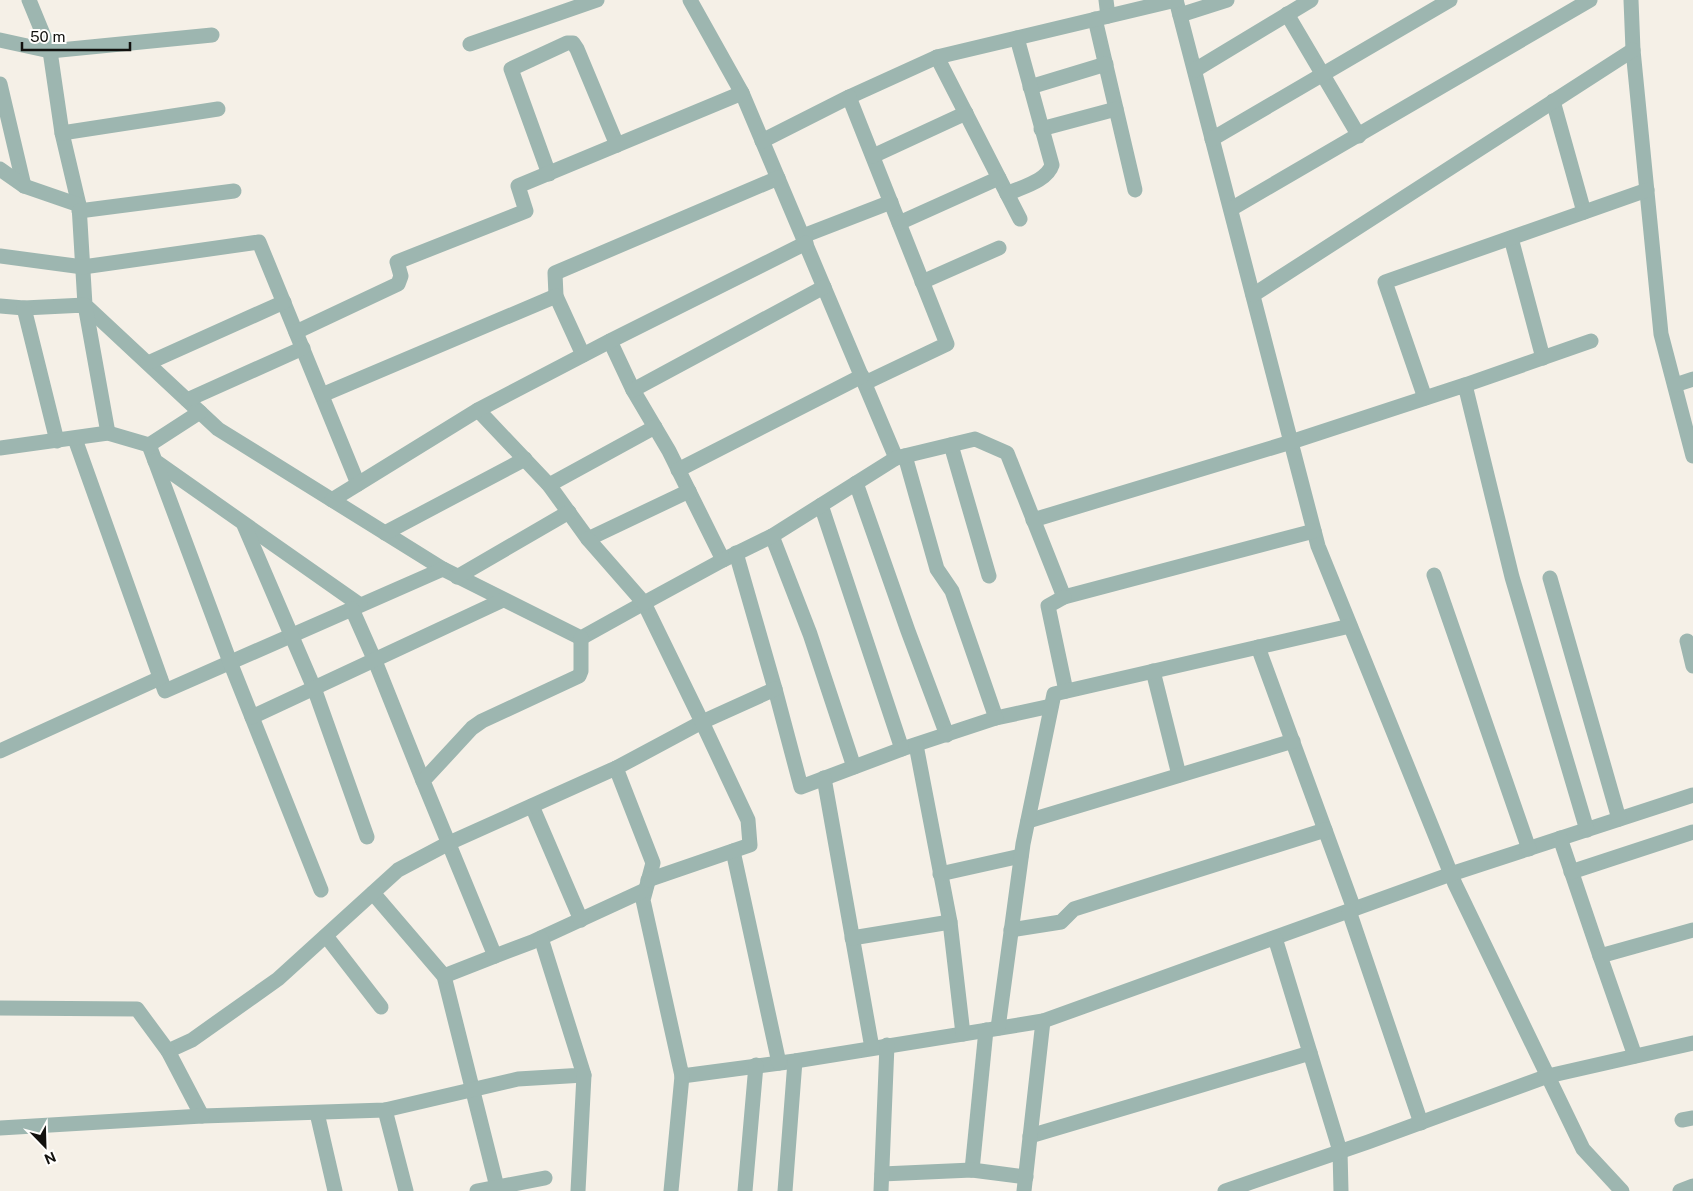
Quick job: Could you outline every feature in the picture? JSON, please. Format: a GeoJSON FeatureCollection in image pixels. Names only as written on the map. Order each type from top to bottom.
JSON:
{"type":"FeatureCollection","features":[{"type":"Feature","properties":{"kind":"street"},"geometry":{"type":"LineString","coordinates":[[29,0],[50,51],[62,132],[79,208],[85,305],[108,432]]}},
{"type":"Feature","properties":{"kind":"street"},"geometry":{"type":"LineString","coordinates":[[470,44],[597,0]]}},
{"type":"Feature","properties":{"kind":"street"},"geometry":{"type":"LineString","coordinates":[[690,0],[742,93],[863,380],[901,457],[937,570],[952,591],[996,718]]}},
{"type":"Feature","properties":{"kind":"street"},"geometry":{"type":"LineString","coordinates":[[1106,0],[1102,18],[1106,64],[1135,190]]}},
{"type":"Feature","properties":{"kind":"street"},"geometry":{"type":"LineString","coordinates":[[762,141],[849,97],[937,57],[1176,0],[1318,546],[1451,874],[1583,1148],[1622,1191]]}},
{"type":"Feature","properties":{"kind":"street"},"geometry":{"type":"LineString","coordinates":[[1180,15],[1227,0]]}},
{"type":"Feature","properties":{"kind":"street"},"geometry":{"type":"LineString","coordinates":[[1194,70],[1311,0]]}},
{"type":"Feature","properties":{"kind":"street"},"geometry":{"type":"LineString","coordinates":[[1212,139],[1450,0]]}},
{"type":"Feature","properties":{"kind":"street"},"geometry":{"type":"LineString","coordinates":[[1231,209],[1590,0]]}},
{"type":"Feature","properties":{"kind":"street"},"geometry":{"type":"LineString","coordinates":[[1631,0],[1633,50],[1662,334],[1693,456]]}},
{"type":"Feature","properties":{"kind":"street"},"geometry":{"type":"LineString","coordinates":[[1287,14],[1359,136]]}},
{"type":"Feature","properties":{"kind":"street"},"geometry":{"type":"LineString","coordinates":[[0,40],[50,51],[212,35]]}},
{"type":"Feature","properties":{"kind":"street"},"geometry":{"type":"LineString","coordinates":[[1007,194],[1045,177],[1050,172],[1052,166],[1017,38]]}},
{"type":"Feature","properties":{"kind":"street"},"geometry":{"type":"LineString","coordinates":[[549,174],[511,69],[567,43],[573,43],[577,49],[616,145]]}},
{"type":"Feature","properties":{"kind":"street"},"geometry":{"type":"LineString","coordinates":[[1253,295],[1633,50]]}},
{"type":"Feature","properties":{"kind":"street"},"geometry":{"type":"LineString","coordinates":[[937,57],[1020,219]]}},
{"type":"Feature","properties":{"kind":"street"},"geometry":{"type":"LineString","coordinates":[[1030,87],[1106,64]]}},
{"type":"Feature","properties":{"kind":"street"},"geometry":{"type":"LineString","coordinates":[[1,90],[24,186]]}},
{"type":"Feature","properties":{"kind":"street"},"geometry":{"type":"LineString","coordinates":[[296,332],[398,284],[401,276],[397,262],[526,211],[518,186],[742,93]]}},
{"type":"Feature","properties":{"kind":"street"},"geometry":{"type":"LineString","coordinates":[[678,470],[863,380],[947,344],[849,97]]}},
{"type":"Feature","properties":{"kind":"street"},"geometry":{"type":"LineString","coordinates":[[1553,101],[1584,212]]}},
{"type":"Feature","properties":{"kind":"street"},"geometry":{"type":"LineString","coordinates":[[62,132],[218,109]]}},
{"type":"Feature","properties":{"kind":"street"},"geometry":{"type":"LineString","coordinates":[[1041,129],[1116,109]]}},
{"type":"Feature","properties":{"kind":"street"},"geometry":{"type":"LineString","coordinates":[[873,156],[966,113]]}},
{"type":"Feature","properties":{"kind":"street"},"geometry":{"type":"LineString","coordinates":[[0,170],[24,186],[79,208],[234,191]]}},
{"type":"Feature","properties":{"kind":"street"},"geometry":{"type":"LineString","coordinates":[[583,355],[556,296],[555,273],[778,178]]}},
{"type":"Feature","properties":{"kind":"street"},"geometry":{"type":"LineString","coordinates":[[899,223],[999,178]]}},
{"type":"Feature","properties":{"kind":"street"},"geometry":{"type":"LineString","coordinates":[[1425,398],[1385,282],[1647,190]]}},
{"type":"Feature","properties":{"kind":"street"},"geometry":{"type":"LineString","coordinates":[[332,500],[478,410],[804,240],[891,202]]}},
{"type":"Feature","properties":{"kind":"street"},"geometry":{"type":"LineString","coordinates":[[1511,238],[1543,358]]}},
{"type":"Feature","properties":{"kind":"street"},"geometry":{"type":"LineString","coordinates":[[0,256],[83,267],[259,242],[358,484]]}},
{"type":"Feature","properties":{"kind":"street"},"geometry":{"type":"LineString","coordinates":[[922,282],[999,248]]}},
{"type":"Feature","properties":{"kind":"street"},"geometry":{"type":"LineString","coordinates":[[633,390],[824,288]]}},
{"type":"Feature","properties":{"kind":"street"},"geometry":{"type":"LineString","coordinates":[[322,395],[556,296]]}},
{"type":"Feature","properties":{"kind":"street"},"geometry":{"type":"LineString","coordinates":[[148,363],[284,302]]}},
{"type":"Feature","properties":{"kind":"street"},"geometry":{"type":"LineString","coordinates":[[0,306],[24,308],[85,305],[218,429],[443,569],[581,638]]}},
{"type":"Feature","properties":{"kind":"street"},"geometry":{"type":"LineString","coordinates":[[24,308],[57,441]]}},
{"type":"Feature","properties":{"kind":"street"},"geometry":{"type":"LineString","coordinates":[[610,341],[633,390],[689,491],[730,556],[775,688],[801,787],[909,747],[996,718],[1051,706]]}},
{"type":"Feature","properties":{"kind":"street"},"geometry":{"type":"LineString","coordinates":[[1033,520],[1291,442],[1591,341]]}},
{"type":"Feature","properties":{"kind":"street"},"geometry":{"type":"LineString","coordinates":[[187,400],[303,348]]}},
{"type":"Feature","properties":{"kind":"street"},"geometry":{"type":"LineString","coordinates":[[1675,385],[1693,378]]}},
{"type":"Feature","properties":{"kind":"street"},"geometry":{"type":"LineString","coordinates":[[1464,385],[1512,578],[1586,830]]}},
{"type":"Feature","properties":{"kind":"street"},"geometry":{"type":"LineString","coordinates":[[444,976],[541,938],[581,920],[647,885],[750,845],[748,820],[644,603],[588,538],[549,485],[478,410]]}},
{"type":"Feature","properties":{"kind":"street"},"geometry":{"type":"LineString","coordinates":[[149,445],[200,412]]}},
{"type":"Feature","properties":{"kind":"street"},"geometry":{"type":"LineString","coordinates":[[549,485],[655,427]]}},
{"type":"Feature","properties":{"kind":"street"},"geometry":{"type":"LineString","coordinates":[[0,448],[108,432],[149,445]]}},
{"type":"Feature","properties":{"kind":"street"},"geometry":{"type":"LineString","coordinates":[[75,438],[165,691],[443,569]]}},
{"type":"Feature","properties":{"kind":"street"},"geometry":{"type":"LineString","coordinates":[[581,638],[730,556],[772,536],[901,457],[976,439],[1007,453],[1064,597]]}},
{"type":"Feature","properties":{"kind":"street"},"geometry":{"type":"LineString","coordinates":[[149,445],[230,662],[321,890]]}},
{"type":"Feature","properties":{"kind":"street"},"geometry":{"type":"LineString","coordinates":[[951,445],[989,576]]}},
{"type":"Feature","properties":{"kind":"street"},"geometry":{"type":"LineString","coordinates":[[385,533],[525,459]]}},
{"type":"Feature","properties":{"kind":"street"},"geometry":{"type":"LineString","coordinates":[[155,461],[356,607],[375,661],[495,956]]}},
{"type":"Feature","properties":{"kind":"street"},"geometry":{"type":"LineString","coordinates":[[856,483],[947,735]]}},
{"type":"Feature","properties":{"kind":"street"},"geometry":{"type":"LineString","coordinates":[[588,538],[689,491]]}},
{"type":"Feature","properties":{"kind":"street"},"geometry":{"type":"LineString","coordinates":[[821,505],[909,747],[950,922],[964,1034]]}},
{"type":"Feature","properties":{"kind":"street"},"geometry":{"type":"LineString","coordinates":[[457,577],[569,512]]}},
{"type":"Feature","properties":{"kind":"street"},"geometry":{"type":"LineString","coordinates":[[244,525],[314,688],[367,837]]}},
{"type":"Feature","properties":{"kind":"street"},"geometry":{"type":"LineString","coordinates":[[1066,691],[1048,606],[1064,597],[1314,531]]}},
{"type":"Feature","properties":{"kind":"street"},"geometry":{"type":"LineString","coordinates":[[772,536],[810,634],[854,767]]}},
{"type":"Feature","properties":{"kind":"street"},"geometry":{"type":"LineString","coordinates":[[1434,575],[1529,849]]}},
{"type":"Feature","properties":{"kind":"street"},"geometry":{"type":"LineString","coordinates":[[1550,578],[1619,819]]}},
{"type":"Feature","properties":{"kind":"street"},"geometry":{"type":"LineString","coordinates":[[252,717],[503,600]]}},
{"type":"Feature","properties":{"kind":"street"},"geometry":{"type":"LineString","coordinates":[[972,1170],[992,1029],[1011,930],[1021,856],[1054,694],[1350,626]]}},
{"type":"Feature","properties":{"kind":"street"},"geometry":{"type":"LineString","coordinates":[[423,781],[472,728],[482,721],[579,676],[581,671],[581,638]]}},
{"type":"Feature","properties":{"kind":"street"},"geometry":{"type":"LineString","coordinates":[[1687,641],[1693,666]]}},
{"type":"Feature","properties":{"kind":"street"},"geometry":{"type":"LineString","coordinates":[[1258,647],[1325,830],[1421,1123]]}},
{"type":"Feature","properties":{"kind":"street"},"geometry":{"type":"LineString","coordinates":[[1153,671],[1179,775]]}},
{"type":"Feature","properties":{"kind":"street"},"geometry":{"type":"LineString","coordinates":[[0,751],[160,678]]}},
{"type":"Feature","properties":{"kind":"street"},"geometry":{"type":"LineString","coordinates":[[168,1050],[192,1040],[278,979],[398,870],[449,843],[616,768],[702,722],[775,688]]}},
{"type":"Feature","properties":{"kind":"street"},"geometry":{"type":"LineString","coordinates":[[1028,820],[1293,741]]}},
{"type":"Feature","properties":{"kind":"street"},"geometry":{"type":"LineString","coordinates":[[616,768],[653,863],[643,900],[682,1076],[671,1191]]}},
{"type":"Feature","properties":{"kind":"street"},"geometry":{"type":"LineString","coordinates":[[824,778],[872,1048]]}},
{"type":"Feature","properties":{"kind":"street"},"geometry":{"type":"LineString","coordinates":[[682,1076],[795,1061],[1043,1021],[1451,874],[1693,795]]}},
{"type":"Feature","properties":{"kind":"street"},"geometry":{"type":"LineString","coordinates":[[532,806],[581,920]]}},
{"type":"Feature","properties":{"kind":"street"},"geometry":{"type":"LineString","coordinates":[[1011,930],[1061,922],[1074,909],[1325,830]]}},
{"type":"Feature","properties":{"kind":"street"},"geometry":{"type":"LineString","coordinates":[[1571,872],[1693,832]]}},
{"type":"Feature","properties":{"kind":"street"},"geometry":{"type":"LineString","coordinates":[[1560,838],[1635,1056]]}},
{"type":"Feature","properties":{"kind":"street"},"geometry":{"type":"LineString","coordinates":[[733,851],[779,1063]]}},
{"type":"Feature","properties":{"kind":"street"},"geometry":{"type":"LineString","coordinates":[[940,874],[1021,856]]}},
{"type":"Feature","properties":{"kind":"street"},"geometry":{"type":"LineString","coordinates":[[373,893],[444,976],[497,1187]]}},
{"type":"Feature","properties":{"kind":"street"},"geometry":{"type":"LineString","coordinates":[[852,938],[950,922]]}},
{"type":"Feature","properties":{"kind":"street"},"geometry":{"type":"LineString","coordinates":[[1600,956],[1693,930]]}},
{"type":"Feature","properties":{"kind":"street"},"geometry":{"type":"LineString","coordinates":[[326,936],[381,1007]]}},
{"type":"Feature","properties":{"kind":"street"},"geometry":{"type":"LineString","coordinates":[[541,938],[584,1075],[578,1191]]}},
{"type":"Feature","properties":{"kind":"street"},"geometry":{"type":"LineString","coordinates":[[1275,938],[1340,1151],[1341,1191]]}},
{"type":"Feature","properties":{"kind":"street"},"geometry":{"type":"LineString","coordinates":[[0,1008],[137,1009],[168,1050],[202,1116]]}},
{"type":"Feature","properties":{"kind":"street"},"geometry":{"type":"LineString","coordinates":[[882,1174],[972,1170],[1025,1184],[1043,1021]]}},
{"type":"Feature","properties":{"kind":"street"},"geometry":{"type":"LineString","coordinates":[[1224,1191],[1421,1123],[1548,1076],[1693,1043]]}},
{"type":"Feature","properties":{"kind":"street"},"geometry":{"type":"LineString","coordinates":[[881,1191],[887,1045]]}},
{"type":"Feature","properties":{"kind":"street"},"geometry":{"type":"LineString","coordinates":[[1030,1136],[1310,1053]]}},
{"type":"Feature","properties":{"kind":"street"},"geometry":{"type":"LineString","coordinates":[[785,1191],[795,1061]]}},
{"type":"Feature","properties":{"kind":"street"},"geometry":{"type":"LineString","coordinates":[[745,1191],[756,1065]]}},
{"type":"Feature","properties":{"kind":"street"},"geometry":{"type":"LineString","coordinates":[[0,1128],[202,1116],[385,1110],[518,1079],[584,1075]]}},
{"type":"Feature","properties":{"kind":"street"},"geometry":{"type":"LineString","coordinates":[[385,1110],[406,1191]]}},
{"type":"Feature","properties":{"kind":"street"},"geometry":{"type":"LineString","coordinates":[[317,1113],[335,1191]]}},
{"type":"Feature","properties":{"kind":"street"},"geometry":{"type":"LineString","coordinates":[[477,1191],[545,1178]]}},
{"type":"Feature","properties":{"kind":"street"},"geometry":{"type":"LineString","coordinates":[[1680,1191],[1693,1186]]}}]}
